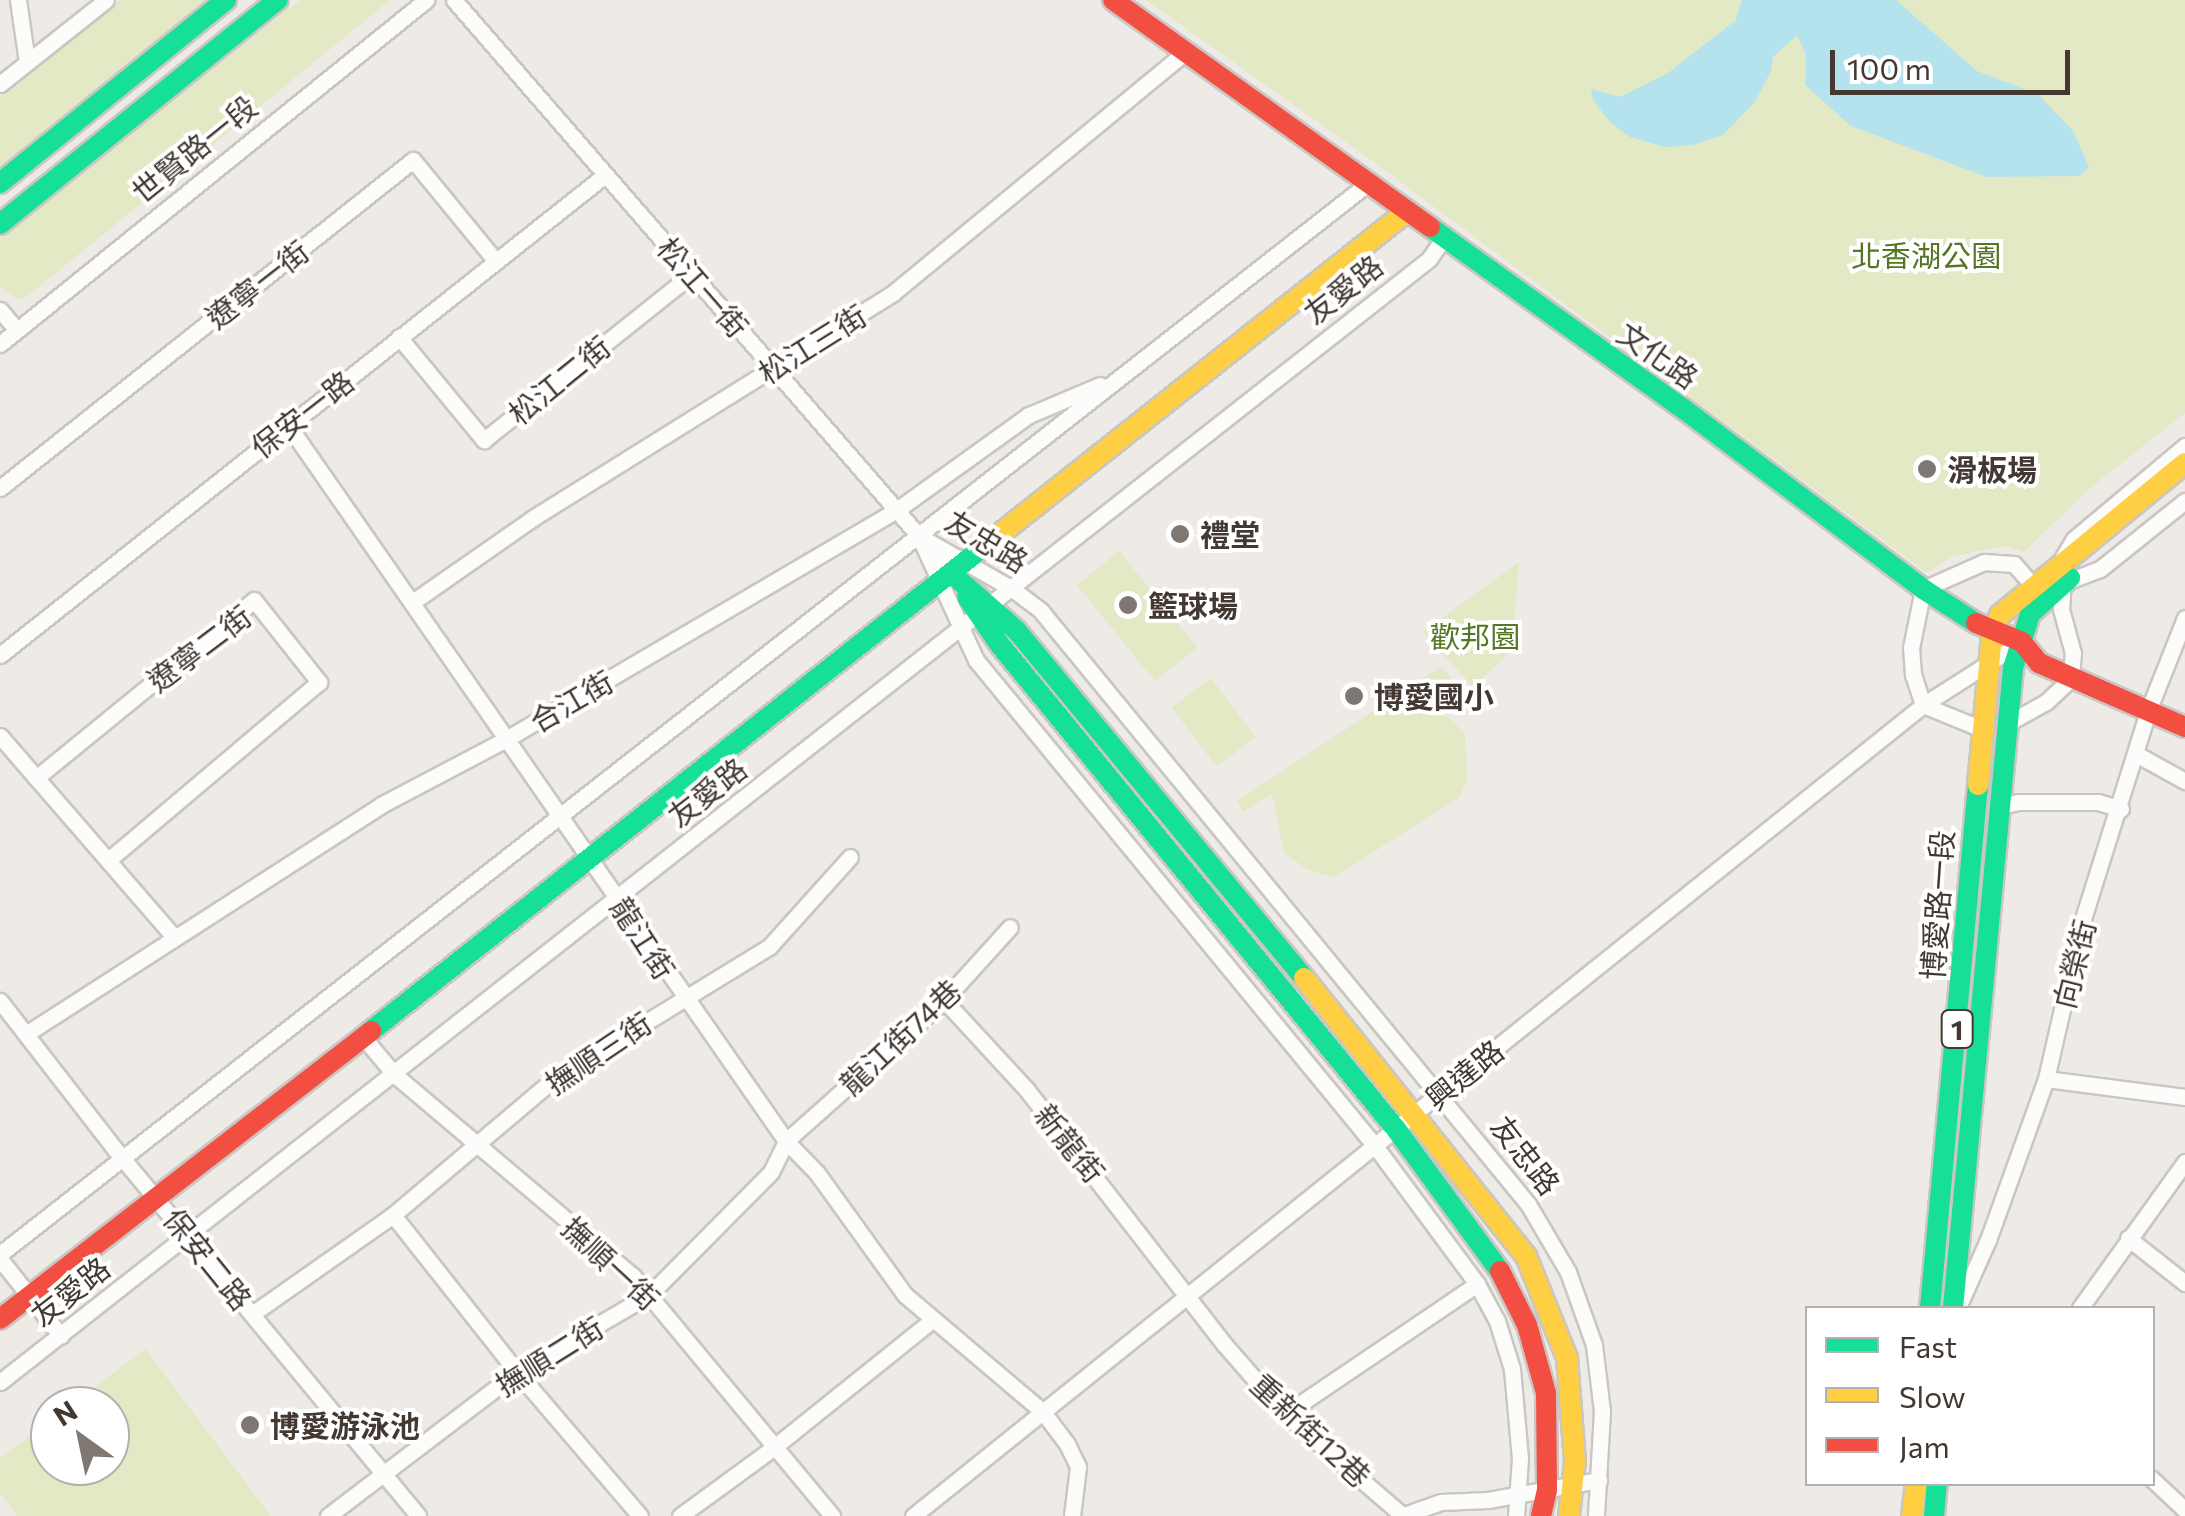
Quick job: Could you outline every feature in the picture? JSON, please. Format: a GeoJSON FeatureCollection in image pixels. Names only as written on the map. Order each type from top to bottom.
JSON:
{"type":"FeatureCollection","features":[{"type":"Feature","properties":{"kind":"street"},"geometry":{"type":"LineString","coordinates":[[18,0],[27,62]]}},
{"type":"Feature","properties":{"kind":"street"},"geometry":{"type":"LineString","coordinates":[[0,84],[106,0]]}},
{"type":"Feature","properties":{"kind":"street"},"geometry":{"type":"LineString","coordinates":[[0,184],[226,0]]}},
{"type":"Feature","properties":{"kind":"street"},"geometry":{"type":"LineString","coordinates":[[0,224],[278,0]]}},
{"type":"Feature","properties":{"kind":"street","name":"世賢路一段"},"geometry":{"type":"LineString","coordinates":[[0,344],[426,0]]}},
{"type":"Feature","properties":{"kind":"street","name":"松江一街"},"geometry":{"type":"LineString","coordinates":[[454,0],[952,573]]}},
{"type":"Feature","properties":{"kind":"street","name":"文化路"},"geometry":{"type":"LineString","coordinates":[[1113,0],[1405,213],[1686,410],[1923,589],[1992,633],[2022,642],[2039,663],[2185,727]]}},
{"type":"Feature","properties":{"kind":"street","name":"松江三街"},"geometry":{"type":"LineString","coordinates":[[414,601],[533,518],[893,293],[1184,52]]}},
{"type":"Feature","properties":{"kind":"street","name":"遼寧一街"},"geometry":{"type":"LineString","coordinates":[[0,488],[414,160],[494,259]]}},
{"type":"Feature","properties":{"kind":"street","name":"保安一路"},"geometry":{"type":"LineString","coordinates":[[0,655],[494,259],[605,175]]}},
{"type":"Feature","properties":{"kind":"street"},"geometry":{"type":"LineString","coordinates":[[61,1336],[0,1256],[1367,184]]}},
{"type":"Feature","properties":{"kind":"street","name":"友愛路"},"geometry":{"type":"LineString","coordinates":[[0,1319],[159,1198],[1405,213]]}},
{"type":"Feature","properties":{"kind":"street","name":"友愛路"},"geometry":{"type":"LineString","coordinates":[[0,1382],[1430,259],[1444,239]]}},
{"type":"Feature","properties":{"kind":"street","name":"松江二街"},"geometry":{"type":"LineString","coordinates":[[399,337],[484,440],[692,274]]}},
{"type":"Feature","properties":{"kind":"street"},"geometry":{"type":"LineString","coordinates":[[0,310],[17,330]]}},
{"type":"Feature","properties":{"kind":"street","name":"合江街"},"geometry":{"type":"LineString","coordinates":[[26,1034],[381,806],[508,738],[898,509],[1029,416],[1120,376]]}},
{"type":"Feature","properties":{"kind":"street","name":"龍江街"},"geometry":{"type":"LineString","coordinates":[[288,426],[564,816],[682,997],[786,1141],[817,1173],[905,1295],[1042,1412],[1078,1467],[1072,1516]]}},
{"type":"Feature","properties":{"kind":"street"},"geometry":{"type":"LineString","coordinates":[[2088,554],[2185,446]]}},
{"type":"Feature","properties":{"kind":"street","name":"1"},"geometry":{"type":"LineString","coordinates":[[2088,554],[2185,463]]}},
{"type":"Feature","properties":{"kind":"street","name":"1"},"geometry":{"type":"LineString","coordinates":[[2088,554],[2185,483]]}},
{"type":"Feature","properties":{"kind":"street"},"geometry":{"type":"LineString","coordinates":[[2088,554],[2185,500]]}},
{"type":"Feature","properties":{"kind":"street","name":"博愛路一段"},"geometry":{"type":"LineString","coordinates":[[1955,1306],[1996,806],[2010,722],[2014,668],[2030,614],[2057,579],[2088,554]]}},
{"type":"Feature","properties":{"kind":"street"},"geometry":{"type":"LineString","coordinates":[[1982,730],[1923,705],[1912,660],[1923,589],[1984,562],[2014,564],[2034,587]]}},
{"type":"Feature","properties":{"kind":"street","name":"友忠路"},"geometry":{"type":"LineString","coordinates":[[952,573],[1011,588],[1041,611],[1528,1204],[1568,1272],[1594,1345],[1599,1377],[1596,1516]]}},
{"type":"Feature","properties":{"kind":"street","name":"友忠路"},"geometry":{"type":"LineString","coordinates":[[952,573],[1492,1254],[1526,1326],[1546,1393],[1547,1490],[1541,1516]]}},
{"type":"Feature","properties":{"kind":"street","name":"友忠路"},"geometry":{"type":"LineString","coordinates":[[952,573],[960,628],[976,660],[1375,1146],[1477,1284],[1504,1338],[1512,1369],[1519,1422],[1516,1516]]}},
{"type":"Feature","properties":{"kind":"street"},"geometry":{"type":"LineString","coordinates":[[2010,722],[2046,702],[2071,679],[2074,653],[2061,610],[2057,579]]}},
{"type":"Feature","properties":{"kind":"street","name":"博愛路一段"},"geometry":{"type":"LineString","coordinates":[[1935,1304],[1986,664],[2000,615],[2034,587],[2057,579]]}},
{"type":"Feature","properties":{"kind":"street","name":"遼寧二街"},"geometry":{"type":"LineString","coordinates":[[36,778],[254,600],[319,682],[108,860]]}},
{"type":"Feature","properties":{"kind":"street","name":"友忠路"},"geometry":{"type":"LineString","coordinates":[[983,610],[1017,631],[1415,1113],[1526,1256],[1560,1334],[1572,1384],[1573,1484],[1569,1516]]}},
{"type":"Feature","properties":{"kind":"street","name":"向榮街"},"geometry":{"type":"LineString","coordinates":[[1956,1306],[1988,1240],[2046,1079],[2082,922],[2138,755],[2148,711],[2185,618]]}},
{"type":"Feature","properties":{"kind":"street","name":"興達路"},"geometry":{"type":"LineString","coordinates":[[912,1516],[1923,705],[2022,642]]}},
{"type":"Feature","properties":{"kind":"street"},"geometry":{"type":"LineString","coordinates":[[0,736],[175,938]]}},
{"type":"Feature","properties":{"kind":"street"},"geometry":{"type":"LineString","coordinates":[[2138,755],[2185,781]]}},
{"type":"Feature","properties":{"kind":"street"},"geometry":{"type":"LineString","coordinates":[[1996,806],[2098,802],[2121,809]]}},
{"type":"Feature","properties":{"kind":"street","name":"撫順三街"},"geometry":{"type":"LineString","coordinates":[[252,1314],[393,1215],[555,1078],[769,947],[850,857]]}},
{"type":"Feature","properties":{"kind":"street","name":"龍江街74巷"},"geometry":{"type":"LineString","coordinates":[[786,1141],[944,1000],[1010,927]]}},
{"type":"Feature","properties":{"kind":"street","name":"新龍街"},"geometry":{"type":"LineString","coordinates":[[944,1000],[1027,1090],[1185,1295]]}},
{"type":"Feature","properties":{"kind":"street","name":"保安二路"},"geometry":{"type":"LineString","coordinates":[[0,1001],[123,1158],[418,1516]]}},
{"type":"Feature","properties":{"kind":"street","name":"撫順一街"},"geometry":{"type":"LineString","coordinates":[[363,1036],[395,1075],[633,1276],[832,1516]]}},
{"type":"Feature","properties":{"kind":"street"},"geometry":{"type":"LineString","coordinates":[[2046,1079],[2185,1097]]}},
{"type":"Feature","properties":{"kind":"street","name":"撫順二街"},"geometry":{"type":"LineString","coordinates":[[328,1516],[517,1372],[649,1295],[771,1172],[786,1141]]}},
{"type":"Feature","properties":{"kind":"street"},"geometry":{"type":"LineString","coordinates":[[2081,1306],[2185,1162]]}},
{"type":"Feature","properties":{"kind":"street"},"geometry":{"type":"LineString","coordinates":[[393,1215],[517,1372],[640,1516]]}},
{"type":"Feature","properties":{"kind":"street"},"geometry":{"type":"LineString","coordinates":[[2128,1238],[2185,1283]]}},
{"type":"Feature","properties":{"kind":"street"},"geometry":{"type":"LineString","coordinates":[[1285,1414],[1477,1284]]}},
{"type":"Feature","properties":{"kind":"street","name":"重新街12巷"},"geometry":{"type":"LineString","coordinates":[[1185,1295],[1285,1414],[1401,1516]]}},
{"type":"Feature","properties":{"kind":"street"},"geometry":{"type":"LineString","coordinates":[[680,1516],[774,1448],[932,1320]]}},
{"type":"Feature","properties":{"kind":"street"},"geometry":{"type":"LineString","coordinates":[[1401,1516],[1441,1502],[1518,1495],[1599,1480]]}},
{"type":"Feature","properties":{"kind":"street"},"geometry":{"type":"LineString","coordinates":[[2155,1482],[2185,1510]]}},
{"type":"Feature","properties":{"kind":"street"},"geometry":{"type":"LineString","coordinates":[[1912,1516],[1916,1486]]}},
{"type":"Feature","properties":{"kind":"street"},"geometry":{"type":"LineString","coordinates":[[1934,1516],[1937,1486]]}},
{"type":"Feature","properties":{"kind":"green space"},"geometry":{"type":"Polygon","coordinates":[[[120,0],[206,0],[0,166],[0,96],[120,0]]]}},
{"type":"Feature","properties":{"kind":"green space"},"geometry":{"type":"Polygon","coordinates":[[[300,0],[390,0],[29,295],[18,300],[0,287],[0,239],[4,234],[300,0]]]}},
{"type":"Feature","properties":{"kind":"green space","name":"北香湖公園"},"geometry":{"type":"Polygon","coordinates":[[[1146,0],[2185,0],[2185,413],[2090,488],[2024,552],[2006,546],[1953,556],[1927,573],[1367,157],[1146,0]]]}},
{"type":"Feature","properties":{"kind":"green space","name":"籃球場"},"geometry":{"type":"Polygon","coordinates":[[[1119,551],[1197,647],[1155,681],[1077,585],[1119,551]]]}},
{"type":"Feature","properties":{"kind":"green space","name":"歡邦園"},"geometry":{"type":"Polygon","coordinates":[[[1519,562],[1512,650],[1473,687],[1423,632],[1519,562]]]}},
{"type":"Feature","properties":{"kind":"green space"},"geometry":{"type":"Polygon","coordinates":[[[1442,666],[1451,678],[1415,704],[1448,717],[1465,734],[1467,779],[1460,797],[1334,877],[1308,870],[1284,853],[1272,794],[1243,812],[1237,801],[1442,666]]]}},
{"type":"Feature","properties":{"kind":"green space","name":"籃球場"},"geometry":{"type":"Polygon","coordinates":[[[1211,678],[1256,737],[1216,767],[1172,707],[1211,678]]]}},
{"type":"Feature","properties":{"kind":"green space"},"geometry":{"type":"Polygon","coordinates":[[[145,1349],[271,1516],[17,1516],[0,1493],[0,1458],[30,1436],[30,1486],[130,1486],[130,1386],[96,1386],[145,1349]]]}},
{"type":"Feature","properties":{"kind":"water"},"geometry":{"type":"Polygon","coordinates":[[[1742,0],[1896,0],[1977,71],[2039,95],[2073,131],[2089,167],[2080,176],[1987,177],[1851,126],[1805,85],[1806,55],[1797,35],[1773,57],[1771,71],[1755,102],[1723,135],[1693,145],[1665,147],[1630,137],[1610,122],[1593,100],[1591,89],[1620,97],[1668,73],[1736,20],[1742,0]]]}},
{"type":"Feature","properties":{"kind":"traffic: fast"},"geometry":{"type":"LineString","coordinates":[[0,183],[226,0]]}},
{"type":"Feature","properties":{"kind":"traffic: fast"},"geometry":{"type":"LineString","coordinates":[[0,224],[278,0]]}},
{"type":"Feature","properties":{"kind":"traffic: fast"},"geometry":{"type":"LineString","coordinates":[[1430,227],[1685,410],[1923,589],[1976,623]]}},
{"type":"Feature","properties":{"kind":"traffic: fast"},"geometry":{"type":"LineString","coordinates":[[371,1031],[986,545]]}},
{"type":"Feature","properties":{"kind":"traffic: fast"},"geometry":{"type":"LineString","coordinates":[[952,574],[1017,631],[1304,978]]}},
{"type":"Feature","properties":{"kind":"traffic: fast"},"geometry":{"type":"LineString","coordinates":[[1953,1306],[2013,668],[2030,614],[2070,578]]}},
{"type":"Feature","properties":{"kind":"traffic: fast"},"geometry":{"type":"LineString","coordinates":[[967,597],[1000,645],[1396,1129],[1500,1271]]}},
{"type":"Feature","properties":{"kind":"traffic: fast"},"geometry":{"type":"LineString","coordinates":[[1930,1306],[1978,785]]}},
{"type":"Feature","properties":{"kind":"traffic: fast"},"geometry":{"type":"LineString","coordinates":[[1934,1516],[1937,1486]]}},
{"type":"Feature","properties":{"kind":"traffic: slow"},"geometry":{"type":"LineString","coordinates":[[986,545],[1405,213]]}},
{"type":"Feature","properties":{"kind":"traffic: slow"},"geometry":{"type":"LineString","coordinates":[[1978,785],[1992,633],[2000,615],[2185,463]]}},
{"type":"Feature","properties":{"kind":"traffic: slow"},"geometry":{"type":"LineString","coordinates":[[1304,978],[1526,1256],[1567,1358],[1575,1461],[1569,1516]]}},
{"type":"Feature","properties":{"kind":"traffic: slow"},"geometry":{"type":"LineString","coordinates":[[1912,1516],[1916,1486]]}},
{"type":"Feature","properties":{"kind":"traffic: jam"},"geometry":{"type":"LineString","coordinates":[[1113,0],[1430,227]]}},
{"type":"Feature","properties":{"kind":"traffic: jam"},"geometry":{"type":"LineString","coordinates":[[1976,623],[2022,642],[2039,663],[2185,727]]}},
{"type":"Feature","properties":{"kind":"traffic: jam"},"geometry":{"type":"LineString","coordinates":[[0,1319],[371,1031]]}},
{"type":"Feature","properties":{"kind":"traffic: jam"},"geometry":{"type":"LineString","coordinates":[[1500,1271],[1527,1325],[1546,1393],[1547,1490],[1541,1516]]}},
{"type":"Feature","properties":{"kind":"place","name":"滑板場"},"geometry":{"type":"Point","coordinates":[1927,469]}},
{"type":"Feature","properties":{"kind":"place","name":"禮堂"},"geometry":{"type":"Point","coordinates":[1180,534]}},
{"type":"Feature","properties":{"kind":"place","name":"籃球場"},"geometry":{"type":"Point","coordinates":[1128,605]}},
{"type":"Feature","properties":{"kind":"place","name":"博愛國小"},"geometry":{"type":"Point","coordinates":[1354,696]}},
{"type":"Feature","properties":{"kind":"place","name":"博愛游泳池"},"geometry":{"type":"Point","coordinates":[250,1425]}}]}
